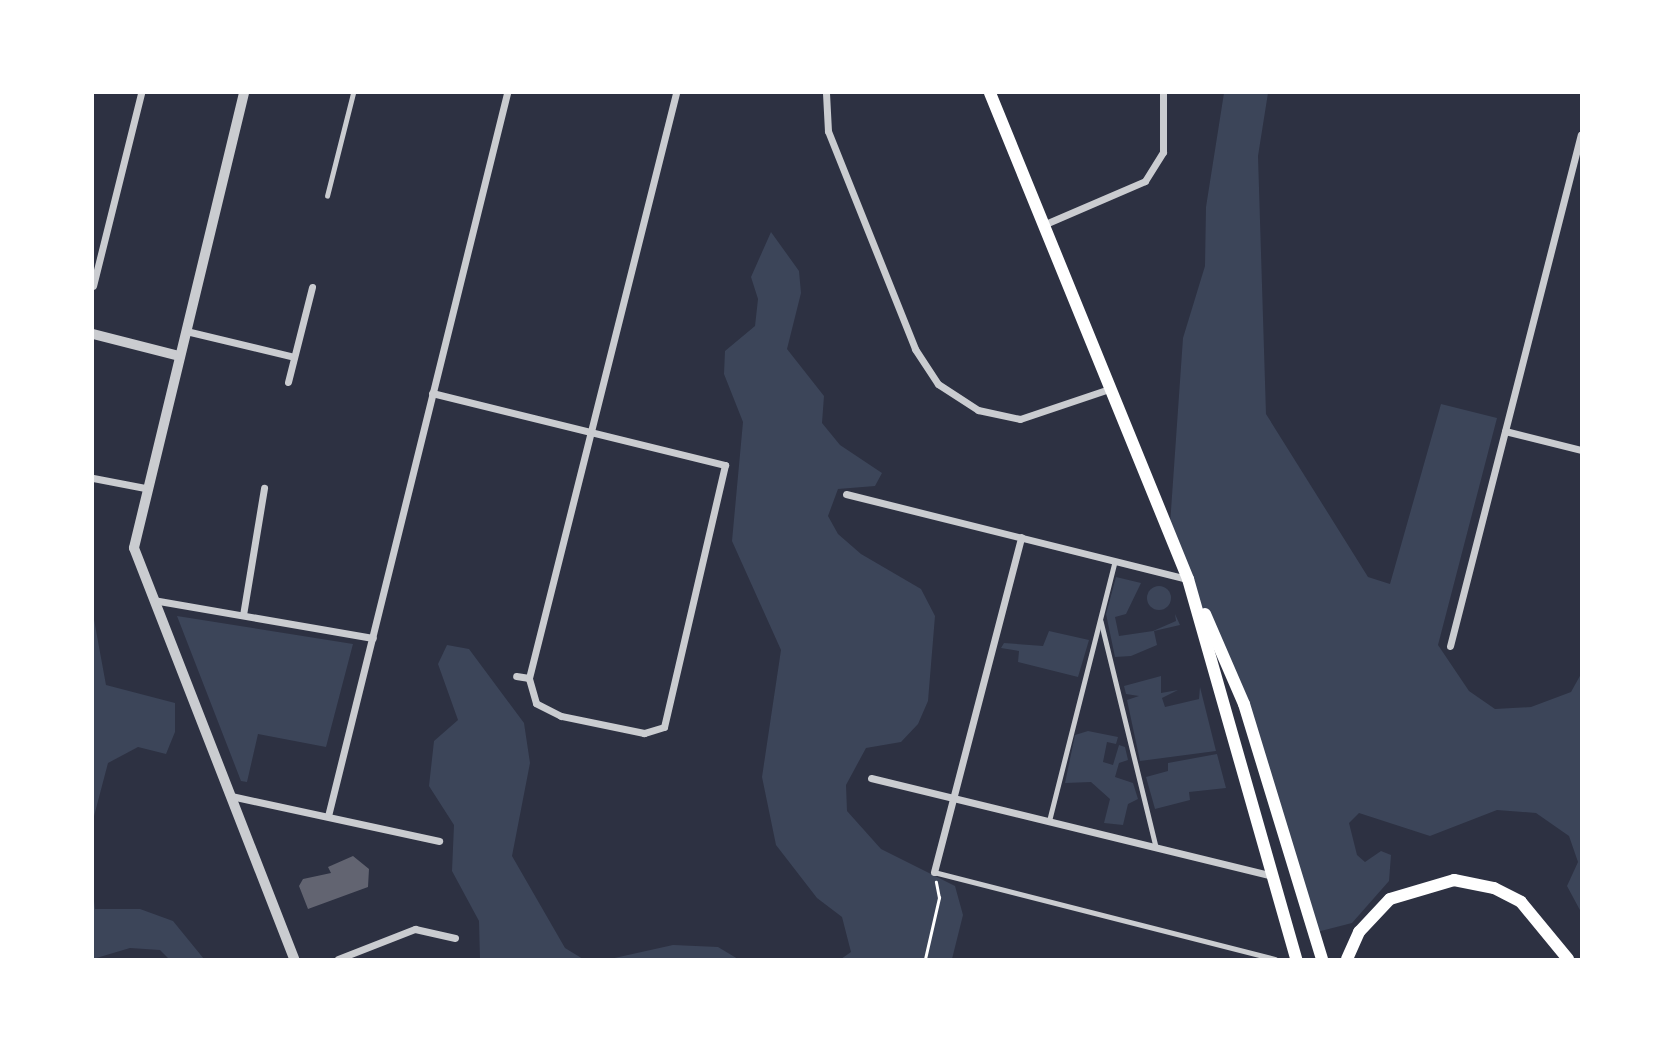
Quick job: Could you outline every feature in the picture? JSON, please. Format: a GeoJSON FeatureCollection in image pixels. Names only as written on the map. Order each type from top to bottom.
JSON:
{"type":"FeatureCollection","features":[{"type":"Feature","properties":{"kind":"main road"},"geometry":{"type":"LineString","coordinates":[[990,93],[1109,389],[1188,579],[1244,704],[1322,959]]}},
{"type":"Feature","properties":{"kind":"main road"},"geometry":{"type":"LineString","coordinates":[[1188,579],[1296,959]]}},
{"type":"Feature","properties":{"kind":"main road"},"geometry":{"type":"LineString","coordinates":[[1347,959],[1359,932],[1390,899],[1443,881],[1503,891],[1529,909],[1568,959]]}},
{"type":"Feature","properties":{"kind":"main road"},"geometry":{"type":"LineString","coordinates":[[1552,937],[1562,959]]}},
{"type":"Feature","properties":{"kind":"street"},"geometry":{"type":"LineString","coordinates":[[93,286],[141,93]]}},
{"type":"Feature","properties":{"kind":"street"},"geometry":{"type":"LineString","coordinates":[[244,93],[145,488],[134,548],[294,959]]}},
{"type":"Feature","properties":{"kind":"street"},"geometry":{"type":"LineString","coordinates":[[328,816],[507,93]]}},
{"type":"Feature","properties":{"kind":"street"},"geometry":{"type":"LineString","coordinates":[[432,393],[590,432],[725,465],[664,727],[644,733],[561,716],[536,704],[529,678],[590,432],[676,93]]}},
{"type":"Feature","properties":{"kind":"street"},"geometry":{"type":"LineString","coordinates":[[826,93],[828,131],[915,349],[938,384],[978,410],[1020,419],[1109,389]]}},
{"type":"Feature","properties":{"kind":"street"},"geometry":{"type":"LineString","coordinates":[[1043,225],[1145,181],[1163,152],[1163,93]]}},
{"type":"Feature","properties":{"kind":"street"},"geometry":{"type":"LineString","coordinates":[[1450,646],[1581,134]]}},
{"type":"Feature","properties":{"kind":"street"},"geometry":{"type":"LineString","coordinates":[[288,382],[312,287]]}},
{"type":"Feature","properties":{"kind":"street"},"geometry":{"type":"LineString","coordinates":[[186,331],[294,357]]}},
{"type":"Feature","properties":{"kind":"street"},"geometry":{"type":"LineString","coordinates":[[93,334],[179,356]]}},
{"type":"Feature","properties":{"kind":"street"},"geometry":{"type":"LineString","coordinates":[[1505,431],[1581,450]]}},
{"type":"Feature","properties":{"kind":"street"},"geometry":{"type":"LineString","coordinates":[[93,478],[145,488]]}},
{"type":"Feature","properties":{"kind":"street"},"geometry":{"type":"LineString","coordinates":[[243,615],[264,488]]}},
{"type":"Feature","properties":{"kind":"street"},"geometry":{"type":"LineString","coordinates":[[846,494],[1188,579]]}},
{"type":"Feature","properties":{"kind":"street"},"geometry":{"type":"LineString","coordinates":[[934,872],[1021,537]]}},
{"type":"Feature","properties":{"kind":"street"},"geometry":{"type":"LineString","coordinates":[[153,600],[373,638]]}},
{"type":"Feature","properties":{"kind":"street"},"geometry":{"type":"LineString","coordinates":[[516,676],[529,678]]}},
{"type":"Feature","properties":{"kind":"street"},"geometry":{"type":"LineString","coordinates":[[871,778],[1272,876]]}},
{"type":"Feature","properties":{"kind":"street"},"geometry":{"type":"LineString","coordinates":[[231,796],[439,841]]}},
{"type":"Feature","properties":{"kind":"street"},"geometry":{"type":"LineString","coordinates":[[338,959],[415,929],[455,938]]}},
{"type":"Feature","properties":{"kind":"lane"},"geometry":{"type":"LineString","coordinates":[[327,196],[353,93]]}},
{"type":"Feature","properties":{"kind":"lane"},"geometry":{"type":"LineString","coordinates":[[1049,821],[1115,561]]}},
{"type":"Feature","properties":{"kind":"lane"},"geometry":{"type":"LineString","coordinates":[[1100,617],[1157,848]]}},
{"type":"Feature","properties":{"kind":"lane"},"geometry":{"type":"LineString","coordinates":[[934,872],[1275,959]]}},
{"type":"Feature","properties":{"kind":"path"},"geometry":{"type":"LineString","coordinates":[[925,959],[939,898],[934,872]]}},
{"type":"Feature","properties":{"kind":"shaded area"},"geometry":{"type":"Polygon","coordinates":[[[1224,93],[1268,93],[1258,156],[1266,414],[1368,577],[1390,584],[1441,404],[1497,418],[1438,645],[1469,691],[1495,709],[1531,707],[1571,692],[1581,674],[1581,912],[1567,886],[1578,862],[1569,836],[1536,813],[1497,810],[1430,836],[1359,813],[1349,823],[1357,855],[1365,862],[1381,851],[1391,855],[1389,881],[1352,923],[1313,933],[1253,730],[1169,539],[1183,338],[1205,266],[1206,207],[1224,93]]]}},
{"type":"Feature","properties":{"kind":"shaded area"},"geometry":{"type":"Polygon","coordinates":[[[771,232],[799,271],[801,293],[787,349],[824,396],[822,423],[840,445],[882,473],[875,486],[838,489],[828,516],[838,534],[861,554],[921,589],[935,616],[928,701],[918,724],[901,742],[866,748],[846,785],[847,811],[881,849],[955,886],[963,915],[952,959],[841,959],[851,952],[842,917],[817,898],[776,845],[762,777],[781,650],[732,541],[743,422],[724,374],[725,351],[755,326],[758,299],[751,277],[771,232]]]}},
{"type":"Feature","properties":{"kind":"shaded area"},"geometry":{"type":"Polygon","coordinates":[[[1116,577],[1141,583],[1126,614],[1115,617],[1119,636],[1153,631],[1176,621],[1175,614],[1180,625],[1154,631],[1157,645],[1131,656],[1115,657],[1106,614],[1116,577]]]}},
{"type":"Feature","properties":{"kind":"shaded area"},"geometry":{"type":"Polygon","coordinates":[[[1159,586],[1167,590],[1171,598],[1167,606],[1159,610],[1151,606],[1147,598],[1151,590],[1159,586]]]}},
{"type":"Feature","properties":{"kind":"shaded area"},"geometry":{"type":"Polygon","coordinates":[[[93,614],[106,685],[175,703],[175,732],[166,754],[138,747],[108,763],[93,820],[93,614]]]}},
{"type":"Feature","properties":{"kind":"shaded area"},"geometry":{"type":"Polygon","coordinates":[[[177,616],[353,644],[326,747],[258,734],[247,782],[241,781],[177,616]]]}},
{"type":"Feature","properties":{"kind":"shaded area"},"geometry":{"type":"Polygon","coordinates":[[[1049,631],[1089,640],[1078,677],[1018,662],[1019,651],[1001,648],[1004,643],[1043,646],[1049,631]]]}},
{"type":"Feature","properties":{"kind":"shaded area"},"geometry":{"type":"Polygon","coordinates":[[[447,645],[469,649],[524,723],[530,763],[512,856],[565,948],[583,959],[480,959],[479,921],[452,871],[454,825],[429,786],[434,741],[458,720],[438,664],[447,645]]]}},
{"type":"Feature","properties":{"kind":"shaded area"},"geometry":{"type":"Polygon","coordinates":[[[1161,676],[1161,693],[1178,690],[1162,698],[1165,707],[1199,699],[1200,687],[1216,751],[1140,761],[1127,700],[1139,696],[1126,694],[1124,686],[1161,676]]]}},
{"type":"Feature","properties":{"kind":"shaded area"},"geometry":{"type":"Polygon","coordinates":[[[1088,731],[1118,737],[1116,744],[1107,742],[1103,762],[1113,765],[1119,745],[1125,747],[1128,760],[1119,763],[1115,777],[1133,783],[1138,799],[1128,804],[1123,825],[1104,823],[1110,799],[1091,782],[1065,783],[1075,735],[1088,731]]]}},
{"type":"Feature","properties":{"kind":"shaded area"},"geometry":{"type":"Polygon","coordinates":[[[1217,754],[1226,788],[1189,792],[1190,800],[1155,809],[1146,777],[1168,771],[1168,763],[1217,754]]]}},
{"type":"Feature","properties":{"kind":"shaded area"},"geometry":{"type":"Polygon","coordinates":[[[93,893],[95,909],[140,909],[173,921],[204,959],[169,959],[160,950],[130,948],[93,959],[93,893]]]}},
{"type":"Feature","properties":{"kind":"shaded area"},"geometry":{"type":"Polygon","coordinates":[[[673,945],[718,947],[738,959],[610,959],[673,945]]]}},
{"type":"Feature","properties":{"kind":"building"},"geometry":{"type":"Polygon","coordinates":[[[353,856],[369,869],[368,887],[308,909],[299,886],[303,879],[331,873],[328,867],[353,856]]]}}]}
